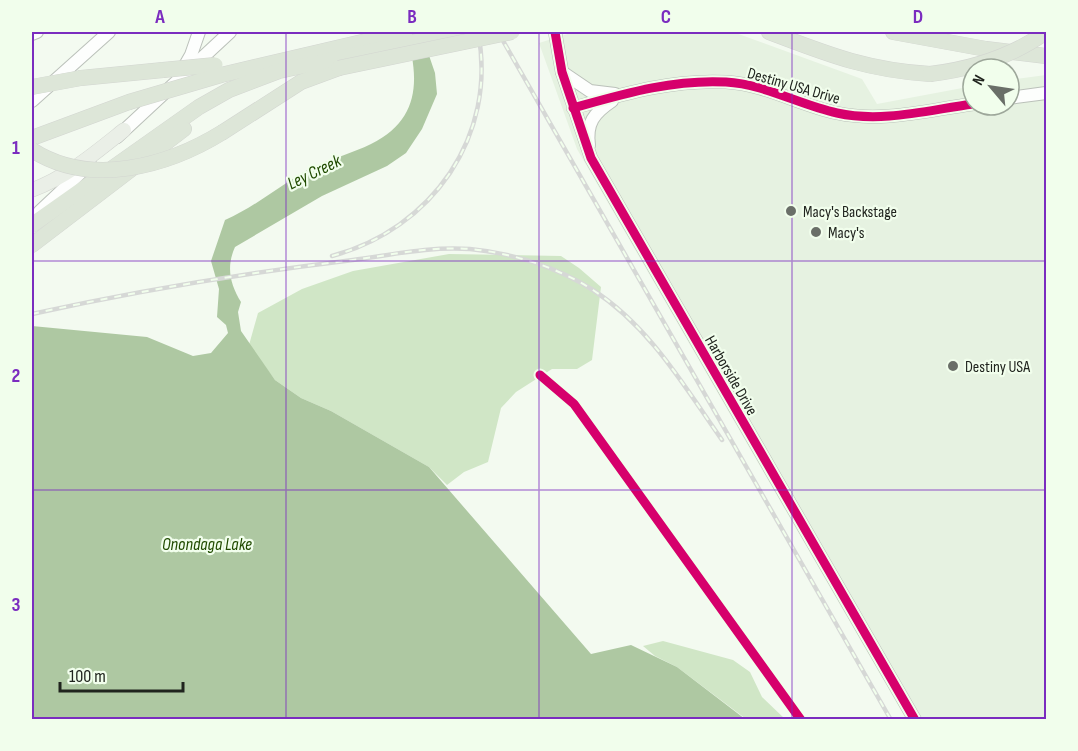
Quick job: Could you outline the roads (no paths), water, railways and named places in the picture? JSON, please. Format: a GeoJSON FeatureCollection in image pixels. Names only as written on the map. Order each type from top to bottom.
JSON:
{"type":"FeatureCollection","features":[{"type":"Feature","properties":{"kind":"highway"},"geometry":{"type":"LineString","coordinates":[[32,245],[181,130],[210,111],[276,81],[405,32]]}},
{"type":"Feature","properties":{"kind":"highway"},"geometry":{"type":"LineString","coordinates":[[32,225],[209,101],[229,90],[279,71],[460,32]]}},
{"type":"Feature","properties":{"kind":"highway"},"geometry":{"type":"LineString","coordinates":[[32,138],[218,70],[304,54],[337,57],[512,32]]}},
{"type":"Feature","properties":{"kind":"highway"},"geometry":{"type":"LineString","coordinates":[[769,32],[856,64],[891,72],[930,74],[960,71],[998,59],[1047,32]]}},
{"type":"Feature","properties":{"kind":"highway"},"geometry":{"type":"LineString","coordinates":[[893,32],[986,49],[1047,56]]}},
{"type":"Feature","properties":{"kind":"highway"},"geometry":{"type":"LineString","coordinates":[[1033,32],[1047,32]]}},
{"type":"Feature","properties":{"kind":"highway"},"geometry":{"type":"LineString","coordinates":[[32,150],[76,166],[112,169],[134,168],[190,152],[337,57]]}},
{"type":"Feature","properties":{"kind":"highway"},"geometry":{"type":"LineString","coordinates":[[32,87],[81,78],[163,70],[218,70]]}},
{"type":"Feature","properties":{"kind":"main road"},"geometry":{"type":"LineString","coordinates":[[32,190],[80,165],[124,130]]}},
{"type":"Feature","properties":{"kind":"street"},"geometry":{"type":"LineString","coordinates":[[32,34],[37,32]]}},
{"type":"Feature","properties":{"kind":"street"},"geometry":{"type":"LineString","coordinates":[[32,101],[109,32]]}},
{"type":"Feature","properties":{"kind":"street"},"geometry":{"type":"LineString","coordinates":[[174,82],[191,55],[199,32]]}},
{"type":"Feature","properties":{"kind":"street"},"geometry":{"type":"LineString","coordinates":[[32,219],[174,82],[230,32]]}},
{"type":"Feature","properties":{"kind":"street","name":"Harborside Drive"},"geometry":{"type":"LineString","coordinates":[[555,32],[562,72],[591,158],[915,720]]}},
{"type":"Feature","properties":{"kind":"street"},"geometry":{"type":"LineString","coordinates":[[562,72],[591,91],[622,95]]}},
{"type":"Feature","properties":{"kind":"street","name":"Destiny USA Drive"},"geometry":{"type":"LineString","coordinates":[[573,108],[677,83],[730,82],[828,111],[864,118],[961,106]]}},
{"type":"Feature","properties":{"kind":"street"},"geometry":{"type":"LineString","coordinates":[[1021,96],[1047,93]]}},
{"type":"Feature","properties":{"kind":"street"},"geometry":{"type":"LineString","coordinates":[[591,158],[588,134],[590,120],[598,110],[622,95]]}},
{"type":"Feature","properties":{"kind":"water","name":"Onondaga Lake"},"geometry":{"type":"Polygon","coordinates":[[[406,32],[421,32],[435,73],[437,94],[422,129],[406,153],[387,166],[322,196],[235,247],[230,275],[241,302],[238,312],[241,331],[275,380],[301,398],[331,411],[429,467],[591,654],[631,645],[677,667],[745,719],[32,719],[32,326],[147,337],[193,356],[211,353],[228,333],[226,325],[217,317],[219,289],[211,261],[225,220],[315,166],[371,144],[399,123],[412,97],[414,82],[411,49],[406,32]]]}},
{"type":"Feature","properties":{"kind":"railway"},"geometry":{"type":"LineString","coordinates":[[332,256],[368,243],[400,224],[427,201],[450,173],[467,141],[478,107],[482,70],[478,32]]}},
{"type":"Feature","properties":{"kind":"railway"},"geometry":{"type":"LineString","coordinates":[[498,32],[891,720]]}},
{"type":"Feature","properties":{"kind":"railway"},"geometry":{"type":"LineString","coordinates":[[32,314],[191,283],[411,252],[455,248],[502,254],[534,262],[564,274],[593,290],[632,321],[665,359],[722,440]]}},
{"type":"Feature","properties":{"kind":"place","name":"Macy's Backstage"},"geometry":{"type":"Point","coordinates":[791,211]}},
{"type":"Feature","properties":{"kind":"place","name":"Macy's"},"geometry":{"type":"Point","coordinates":[816,232]}},
{"type":"Feature","properties":{"kind":"place","name":"Destiny USA"},"geometry":{"type":"Point","coordinates":[953,366]}},
{"type":"Feature","properties":{"kind":"water label","name":"Ley Creek"},"geometry":{"type":"Point","coordinates":[314,172]}}]}
